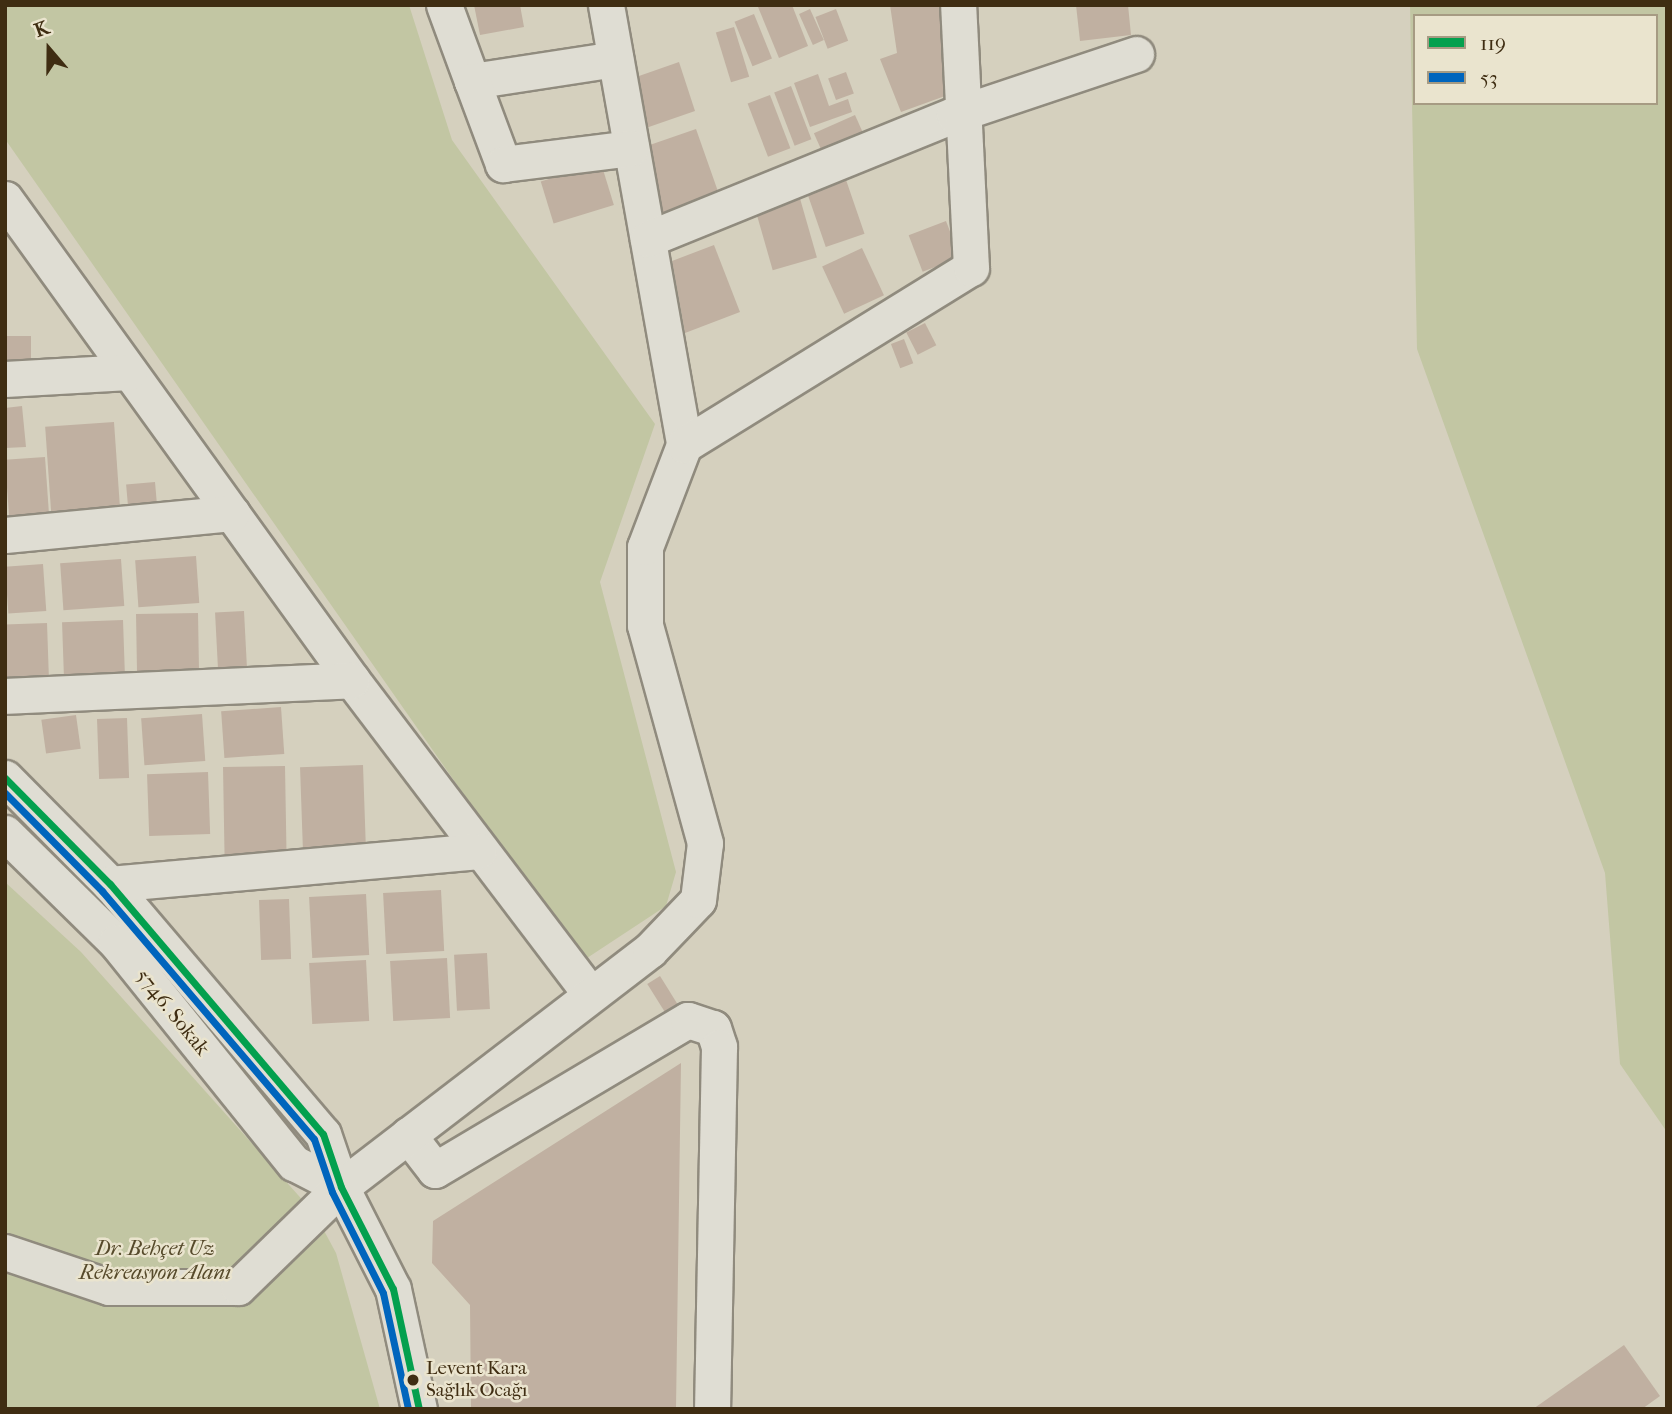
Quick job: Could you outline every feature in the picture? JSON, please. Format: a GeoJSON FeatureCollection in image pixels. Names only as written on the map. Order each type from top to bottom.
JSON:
{"type":"FeatureCollection","features":[{"type":"Feature","properties":{"kind":"street"},"geometry":{"type":"LineString","coordinates":[[444,5],[503,164],[631,148]]}},
{"type":"Feature","properties":{"kind":"street"},"geometry":{"type":"LineString","coordinates":[[5,1252],[109,1287],[238,1287],[341,1187],[678,924],[698,900],[705,843],[645,625],[645,547],[684,445],[606,5]]}},
{"type":"Feature","properties":{"kind":"street"},"geometry":{"type":"LineString","coordinates":[[684,445],[971,268],[968,110],[958,5]]}},
{"type":"Feature","properties":{"kind":"street"},"geometry":{"type":"LineString","coordinates":[[648,239],[968,110],[1136,54]]}},
{"type":"Feature","properties":{"kind":"street"},"geometry":{"type":"LineString","coordinates":[[472,81],[615,59]]}},
{"type":"Feature","properties":{"kind":"street"},"geometry":{"type":"LineString","coordinates":[[5,199],[352,680],[479,851],[590,993]]}},
{"type":"Feature","properties":{"kind":"street"},"geometry":{"type":"LineString","coordinates":[[5,379],[129,372]]}},
{"type":"Feature","properties":{"kind":"street"},"geometry":{"type":"LineString","coordinates":[[5,535],[232,513]]}},
{"type":"Feature","properties":{"kind":"street"},"geometry":{"type":"LineString","coordinates":[[5,696],[352,680]]}},
{"type":"Feature","properties":{"kind":"street","name":"5746. Sokak"},"geometry":{"type":"LineString","coordinates":[[5,778],[110,884],[323,1134],[341,1187],[393,1289],[419,1409]]}},
{"type":"Feature","properties":{"kind":"street","name":"5746. Sokak"},"geometry":{"type":"LineString","coordinates":[[5,832],[116,942],[294,1163],[341,1187]]}},
{"type":"Feature","properties":{"kind":"street"},"geometry":{"type":"LineString","coordinates":[[110,884],[479,851]]}},
{"type":"Feature","properties":{"kind":"street"},"geometry":{"type":"LineString","coordinates":[[408,1135],[435,1170],[688,1020],[713,1028],[719,1047],[712,1409]]}},
{"type":"Feature","properties":{"kind":"green space"},"geometry":{"type":"Polygon","coordinates":[[[5,5],[409,5],[452,140],[655,424],[600,582],[676,872],[666,906],[581,962],[5,139],[5,5]]]}},
{"type":"Feature","properties":{"kind":"green space"},"geometry":{"type":"Polygon","coordinates":[[[1410,5],[1667,5],[1667,1132],[1620,1064],[1605,873],[1417,349],[1410,5]]]}},
{"type":"Feature","properties":{"kind":"green space","name":"Dr. Behçet Uz Rekreasyon Alanı"},"geometry":{"type":"Polygon","coordinates":[[[5,882],[81,952],[315,1214],[336,1253],[380,1409],[5,1409],[5,882]]]}},
{"type":"Feature","properties":{"kind":"building"},"geometry":{"type":"Polygon","coordinates":[[[474,5],[520,5],[524,27],[480,35],[474,5]]]}},
{"type":"Feature","properties":{"kind":"building"},"geometry":{"type":"Polygon","coordinates":[[[792,5],[808,46],[779,58],[758,7],[792,5]]]}},
{"type":"Feature","properties":{"kind":"building"},"geometry":{"type":"Polygon","coordinates":[[[890,5],[942,5],[945,96],[901,112],[880,59],[897,53],[890,5]]]}},
{"type":"Feature","properties":{"kind":"building"},"geometry":{"type":"Polygon","coordinates":[[[1076,5],[1128,5],[1131,35],[1080,41],[1076,5]]]}},
{"type":"Feature","properties":{"kind":"building"},"geometry":{"type":"Polygon","coordinates":[[[810,9],[824,40],[813,45],[799,14],[810,9]]]}},
{"type":"Feature","properties":{"kind":"building"},"geometry":{"type":"Polygon","coordinates":[[[836,9],[848,41],[828,49],[815,17],[836,9]]]}},
{"type":"Feature","properties":{"kind":"building"},"geometry":{"type":"Polygon","coordinates":[[[754,14],[772,59],[753,66],[735,22],[754,14]]]}},
{"type":"Feature","properties":{"kind":"building"},"geometry":{"type":"Polygon","coordinates":[[[734,27],[749,77],[731,82],[716,33],[734,27]]]}},
{"type":"Feature","properties":{"kind":"building"},"geometry":{"type":"Polygon","coordinates":[[[679,62],[695,111],[643,129],[639,76],[679,62]]]}},
{"type":"Feature","properties":{"kind":"building"},"geometry":{"type":"Polygon","coordinates":[[[846,72],[854,94],[836,100],[828,78],[846,72]]]}},
{"type":"Feature","properties":{"kind":"building"},"geometry":{"type":"Polygon","coordinates":[[[818,74],[829,106],[848,99],[852,112],[810,127],[794,83],[818,74]]]}},
{"type":"Feature","properties":{"kind":"building"},"geometry":{"type":"Polygon","coordinates":[[[791,86],[811,139],[795,146],[774,92],[791,86]]]}},
{"type":"Feature","properties":{"kind":"building"},"geometry":{"type":"Polygon","coordinates":[[[770,95],[790,148],[768,157],[748,104],[770,95]]]}},
{"type":"Feature","properties":{"kind":"building"},"geometry":{"type":"Polygon","coordinates":[[[855,115],[863,133],[822,152],[814,133],[855,115]]]}},
{"type":"Feature","properties":{"kind":"building"},"geometry":{"type":"Polygon","coordinates":[[[696,129],[721,200],[658,223],[641,148],[696,129]]]}},
{"type":"Feature","properties":{"kind":"building"},"geometry":{"type":"Polygon","coordinates":[[[601,163],[614,205],[554,223],[541,181],[601,163]]]}},
{"type":"Feature","properties":{"kind":"building"},"geometry":{"type":"Polygon","coordinates":[[[845,177],[865,234],[826,247],[806,190],[845,177]]]}},
{"type":"Feature","properties":{"kind":"building"},"geometry":{"type":"Polygon","coordinates":[[[799,195],[817,257],[773,270],[755,208],[799,195]]]}},
{"type":"Feature","properties":{"kind":"building"},"geometry":{"type":"Polygon","coordinates":[[[946,221],[960,257],[923,272],[909,235],[946,221]]]}},
{"type":"Feature","properties":{"kind":"building"},"geometry":{"type":"Polygon","coordinates":[[[714,245],[740,312],[685,333],[672,261],[714,245]]]}},
{"type":"Feature","properties":{"kind":"building"},"geometry":{"type":"Polygon","coordinates":[[[862,248],[884,295],[844,314],[822,267],[862,248]]]}},
{"type":"Feature","properties":{"kind":"building"},"geometry":{"type":"Polygon","coordinates":[[[925,323],[936,345],[918,355],[906,333],[925,323]]]}},
{"type":"Feature","properties":{"kind":"building"},"geometry":{"type":"Polygon","coordinates":[[[5,336],[31,336],[31,369],[5,369],[5,336]]]}},
{"type":"Feature","properties":{"kind":"building"},"geometry":{"type":"Polygon","coordinates":[[[904,339],[913,363],[900,368],[891,344],[904,339]]]}},
{"type":"Feature","properties":{"kind":"building"},"geometry":{"type":"Polygon","coordinates":[[[22,406],[26,447],[5,448],[5,408],[22,406]]]}},
{"type":"Feature","properties":{"kind":"building"},"geometry":{"type":"Polygon","coordinates":[[[114,422],[121,516],[52,521],[45,427],[114,422]]]}},
{"type":"Feature","properties":{"kind":"building"},"geometry":{"type":"Polygon","coordinates":[[[45,457],[49,521],[10,524],[5,460],[45,457]]]}},
{"type":"Feature","properties":{"kind":"building"},"geometry":{"type":"Polygon","coordinates":[[[155,482],[158,515],[129,517],[126,485],[155,482]]]}},
{"type":"Feature","properties":{"kind":"building"},"geometry":{"type":"Polygon","coordinates":[[[196,556],[199,603],[138,607],[135,560],[196,556]]]}},
{"type":"Feature","properties":{"kind":"building"},"geometry":{"type":"Polygon","coordinates":[[[121,559],[124,606],[63,610],[60,563],[121,559]]]}},
{"type":"Feature","properties":{"kind":"building"},"geometry":{"type":"Polygon","coordinates":[[[43,564],[46,611],[8,614],[5,567],[43,564]]]}},
{"type":"Feature","properties":{"kind":"building"},"geometry":{"type":"Polygon","coordinates":[[[244,611],[247,671],[218,672],[215,613],[244,611]]]}},
{"type":"Feature","properties":{"kind":"building"},"geometry":{"type":"Polygon","coordinates":[[[198,613],[199,675],[137,676],[136,614],[198,613]]]}},
{"type":"Feature","properties":{"kind":"building"},"geometry":{"type":"Polygon","coordinates":[[[123,620],[125,682],[64,684],[62,622],[123,620]]]}},
{"type":"Feature","properties":{"kind":"building"},"geometry":{"type":"Polygon","coordinates":[[[47,623],[49,685],[7,686],[5,624],[47,623]]]}},
{"type":"Feature","properties":{"kind":"building"},"geometry":{"type":"Polygon","coordinates":[[[281,707],[284,754],[224,758],[221,711],[281,707]]]}},
{"type":"Feature","properties":{"kind":"building"},"geometry":{"type":"Polygon","coordinates":[[[202,714],[205,761],[144,765],[141,718],[202,714]]]}},
{"type":"Feature","properties":{"kind":"building"},"geometry":{"type":"Polygon","coordinates":[[[76,715],[81,749],[46,754],[41,720],[76,715]]]}},
{"type":"Feature","properties":{"kind":"building"},"geometry":{"type":"Polygon","coordinates":[[[127,718],[129,778],[99,779],[97,719],[127,718]]]}},
{"type":"Feature","properties":{"kind":"building"},"geometry":{"type":"Polygon","coordinates":[[[363,765],[366,859],[303,861],[300,767],[363,765]]]}},
{"type":"Feature","properties":{"kind":"building"},"geometry":{"type":"Polygon","coordinates":[[[285,766],[287,859],[225,860],[223,767],[285,766]]]}},
{"type":"Feature","properties":{"kind":"building"},"geometry":{"type":"Polygon","coordinates":[[[208,772],[210,834],[149,836],[147,774],[208,772]]]}},
{"type":"Feature","properties":{"kind":"building"},"geometry":{"type":"Polygon","coordinates":[[[441,890],[444,951],[386,954],[383,893],[441,890]]]}},
{"type":"Feature","properties":{"kind":"building"},"geometry":{"type":"Polygon","coordinates":[[[366,894],[369,955],[312,958],[309,897],[366,894]]]}},
{"type":"Feature","properties":{"kind":"building"},"geometry":{"type":"Polygon","coordinates":[[[289,899],[291,959],[261,960],[259,900],[289,899]]]}},
{"type":"Feature","properties":{"kind":"building"},"geometry":{"type":"Polygon","coordinates":[[[487,953],[490,1009],[457,1011],[454,955],[487,953]]]}},
{"type":"Feature","properties":{"kind":"building"},"geometry":{"type":"Polygon","coordinates":[[[447,958],[450,1018],[393,1021],[390,961],[447,958]]]}},
{"type":"Feature","properties":{"kind":"building"},"geometry":{"type":"Polygon","coordinates":[[[366,960],[369,1021],[312,1024],[309,963],[366,960]]]}},
{"type":"Feature","properties":{"kind":"building"},"geometry":{"type":"Polygon","coordinates":[[[660,976],[681,1010],[668,1018],[647,984],[660,976]]]}},
{"type":"Feature","properties":{"kind":"building"},"geometry":{"type":"Polygon","coordinates":[[[681,1063],[676,1409],[471,1409],[470,1305],[432,1263],[433,1221],[681,1063]]]}},
{"type":"Feature","properties":{"kind":"building"},"geometry":{"type":"Polygon","coordinates":[[[1624,1345],[1660,1396],[1642,1409],[1533,1409],[1624,1345]]]}},
{"type":"Feature","properties":{"kind":"transit line","name":"119"},"geometry":{"type":"LineString","coordinates":[[5,778],[110,884],[323,1134],[341,1187],[393,1289],[419,1409]]}},
{"type":"Feature","properties":{"kind":"transit line","name":"53"},"geometry":{"type":"LineString","coordinates":[[5,793],[102,891],[314,1139],[332,1192],[383,1293],[408,1409]]}},
{"type":"Feature","properties":{"kind":"place","name":"Levent Kara Sağlık Ocağı"},"geometry":{"type":"Point","coordinates":[413,1380]}}]}
